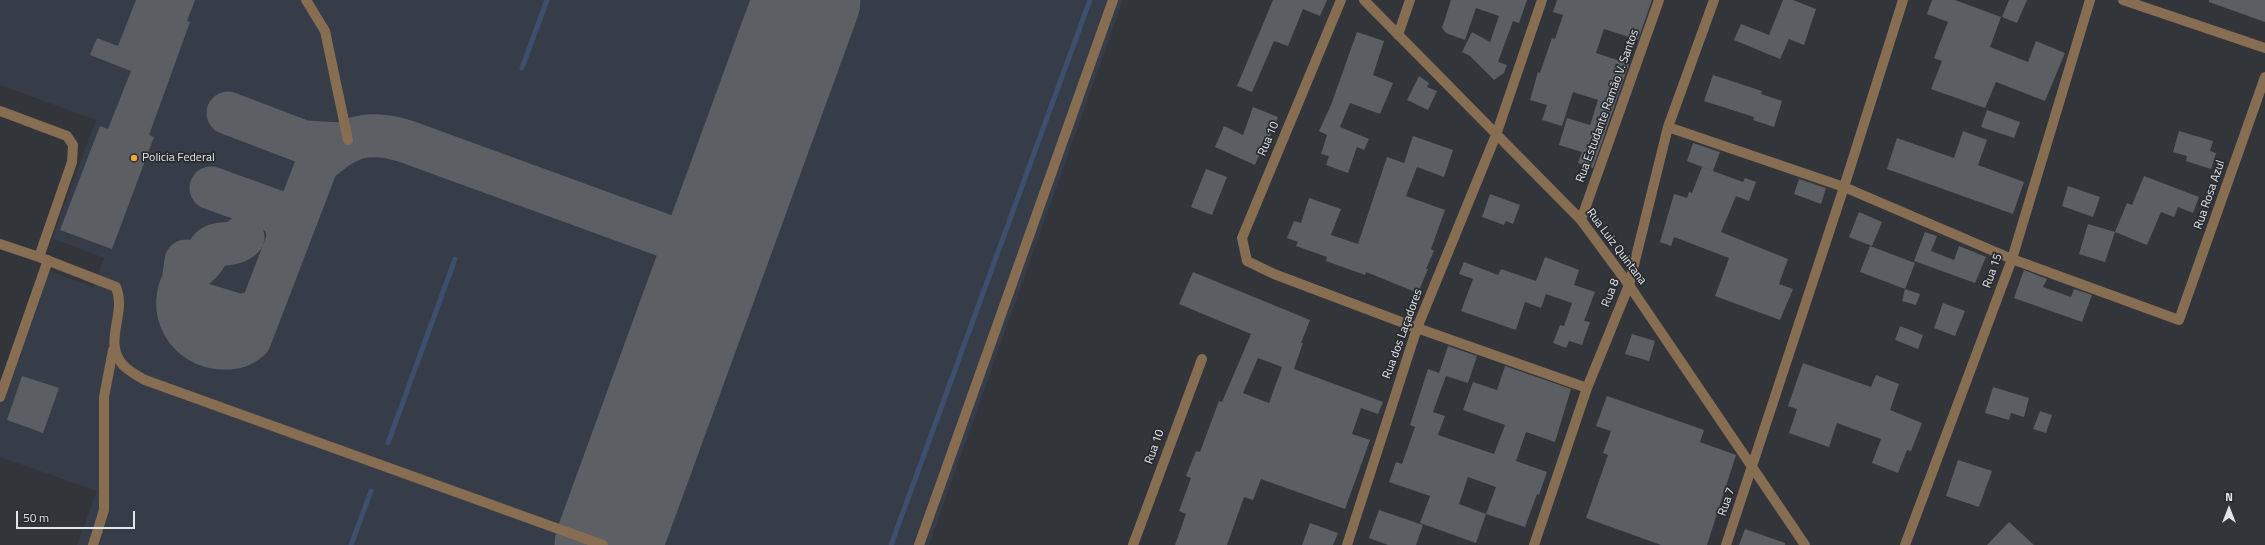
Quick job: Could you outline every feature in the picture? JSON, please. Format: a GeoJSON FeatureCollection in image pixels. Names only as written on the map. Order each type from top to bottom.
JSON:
{"type":"FeatureCollection","features":[{"type":"Feature","properties":{"kind":"street"},"geometry":{"type":"LineString","coordinates":[[306,0],[325,31],[348,140]]}},
{"type":"Feature","properties":{"kind":"street"},"geometry":{"type":"LineString","coordinates":[[919,545],[1113,0]]}},
{"type":"Feature","properties":{"kind":"street","name":"Rua 10"},"geometry":{"type":"LineString","coordinates":[[1341,0],[1242,238],[1247,261],[1274,274],[1417,328]]}},
{"type":"Feature","properties":{"kind":"street","name":"Rua Luiz Quintana"},"geometry":{"type":"LineString","coordinates":[[1364,0],[1581,220],[1629,285],[1805,545]]}},
{"type":"Feature","properties":{"kind":"street"},"geometry":{"type":"LineString","coordinates":[[1398,34],[1410,0]]}},
{"type":"Feature","properties":{"kind":"street","name":"Rua dos Laçadores"},"geometry":{"type":"LineString","coordinates":[[1347,545],[1417,328],[1496,135],[1542,0]]}},
{"type":"Feature","properties":{"kind":"street","name":"Rua Estudante Ramão V. Santos"},"geometry":{"type":"LineString","coordinates":[[1581,220],[1659,0]]}},
{"type":"Feature","properties":{"kind":"street","name":"Rua 8"},"geometry":{"type":"LineString","coordinates":[[1534,545],[1587,388],[1629,285],[1668,127],[1714,0]]}},
{"type":"Feature","properties":{"kind":"street"},"geometry":{"type":"LineString","coordinates":[[1752,468],[1844,188],[1903,0]]}},
{"type":"Feature","properties":{"kind":"street","name":"Rua 15"},"geometry":{"type":"LineString","coordinates":[[1905,545],[2012,259],[2090,0]]}},
{"type":"Feature","properties":{"kind":"street"},"geometry":{"type":"LineString","coordinates":[[2123,0],[2265,48]]}},
{"type":"Feature","properties":{"kind":"street","name":"Rua Rosa Azul"},"geometry":{"type":"LineString","coordinates":[[2012,259],[2179,320],[2265,77]]}},
{"type":"Feature","properties":{"kind":"street"},"geometry":{"type":"LineString","coordinates":[[0,111],[67,136],[74,145],[72,162],[0,397]]}},
{"type":"Feature","properties":{"kind":"street"},"geometry":{"type":"LineString","coordinates":[[1668,127],[1844,188],[2012,259]]}},
{"type":"Feature","properties":{"kind":"street"},"geometry":{"type":"LineString","coordinates":[[0,244],[116,287],[119,305],[113,350],[104,397],[104,510],[93,545]]}},
{"type":"Feature","properties":{"kind":"street"},"geometry":{"type":"LineString","coordinates":[[1417,328],[1587,388]]}},
{"type":"Feature","properties":{"kind":"street"},"geometry":{"type":"LineString","coordinates":[[113,350],[123,365],[145,380],[603,545]]}},
{"type":"Feature","properties":{"kind":"street","name":"Rua 10"},"geometry":{"type":"LineString","coordinates":[[1133,545],[1202,359]]}},
{"type":"Feature","properties":{"kind":"street","name":"Rua 7"},"geometry":{"type":"LineString","coordinates":[[1726,545],[1752,468]]}},
{"type":"Feature","properties":{"kind":"shaded area"},"geometry":{"type":"Polygon","coordinates":[[[0,0],[1123,0],[929,545],[77,545],[97,491],[0,457],[0,386],[41,268],[93,287],[104,258],[52,238],[96,120],[0,85],[0,0]]]}},
{"type":"Feature","properties":{"kind":"building"},"geometry":{"type":"Polygon","coordinates":[[[136,0],[195,0],[187,21],[190,22],[149,135],[154,137],[112,249],[60,230],[100,126],[108,129],[131,71],[90,55],[97,38],[118,46],[136,0]]]}},
{"type":"Feature","properties":{"kind":"building"},"geometry":{"type":"Polygon","coordinates":[[[1273,0],[1327,0],[1320,16],[1303,9],[1288,46],[1274,41],[1252,92],[1237,86],[1273,0]]]}},
{"type":"Feature","properties":{"kind":"building"},"geometry":{"type":"Polygon","coordinates":[[[1451,0],[1527,0],[1519,23],[1513,21],[1498,62],[1507,65],[1504,73],[1494,80],[1470,56],[1462,52],[1472,32],[1490,42],[1499,16],[1476,8],[1465,40],[1446,33],[1442,28],[1451,0]]]}},
{"type":"Feature","properties":{"kind":"building"},"geometry":{"type":"Polygon","coordinates":[[[1557,0],[1652,0],[1638,40],[1604,29],[1596,53],[1629,64],[1593,168],[1578,163],[1582,152],[1559,145],[1567,118],[1590,125],[1598,100],[1573,92],[1562,126],[1542,120],[1547,105],[1530,100],[1538,72],[1540,73],[1552,38],[1555,39],[1563,15],[1553,12],[1557,0]]]}},
{"type":"Feature","properties":{"kind":"building"},"geometry":{"type":"Polygon","coordinates":[[[1783,0],[1793,0],[1816,9],[1804,45],[1789,39],[1780,59],[1734,40],[1741,24],[1769,35],[1783,0]]]}},
{"type":"Feature","properties":{"kind":"building"},"geometry":{"type":"Polygon","coordinates":[[[1932,0],[1955,0],[2001,17],[1990,47],[2028,62],[2036,41],[2065,53],[2045,101],[1996,82],[1985,108],[1931,89],[1942,61],[1934,58],[1948,22],[1927,14],[1932,0]]]}},
{"type":"Feature","properties":{"kind":"building"},"geometry":{"type":"Polygon","coordinates":[[[2009,0],[2027,0],[2017,23],[2002,17],[2009,0]]]}},
{"type":"Feature","properties":{"kind":"building"},"geometry":{"type":"Polygon","coordinates":[[[2209,0],[2265,0],[2265,22],[2209,2],[2209,0]]]}},
{"type":"Feature","properties":{"kind":"building"},"geometry":{"type":"Polygon","coordinates":[[[1357,32],[1384,41],[1373,75],[1393,83],[1380,114],[1350,103],[1340,127],[1369,139],[1364,150],[1357,147],[1348,173],[1326,165],[1329,156],[1321,154],[1327,135],[1319,131],[1331,105],[1357,32]]]}},
{"type":"Feature","properties":{"kind":"building"},"geometry":{"type":"Polygon","coordinates":[[[1713,75],[1762,91],[1761,94],[1782,101],[1774,127],[1753,120],[1754,117],[1704,101],[1713,75]]]}},
{"type":"Feature","properties":{"kind":"building"},"geometry":{"type":"Polygon","coordinates":[[[1419,76],[1429,83],[1427,87],[1437,91],[1428,110],[1407,100],[1419,76]]]}},
{"type":"Feature","properties":{"kind":"building"},"geometry":{"type":"Polygon","coordinates":[[[1253,107],[1278,117],[1268,142],[1265,141],[1255,165],[1215,147],[1224,126],[1243,135],[1253,107]]]}},
{"type":"Feature","properties":{"kind":"building"},"geometry":{"type":"Polygon","coordinates":[[[1987,110],[2020,122],[2014,138],[1981,127],[1987,110]]]}},
{"type":"Feature","properties":{"kind":"building"},"geometry":{"type":"Polygon","coordinates":[[[1963,131],[1987,140],[1978,165],[2024,182],[2013,214],[1887,169],[1897,138],[1954,158],[1963,131]]]}},
{"type":"Feature","properties":{"kind":"building"},"geometry":{"type":"Polygon","coordinates":[[[2179,131],[2213,141],[2210,151],[2216,153],[2211,169],[2186,161],[2187,156],[2173,152],[2179,131]]]}},
{"type":"Feature","properties":{"kind":"building"},"geometry":{"type":"Polygon","coordinates":[[[1413,136],[1453,150],[1444,177],[1417,167],[1406,196],[1445,210],[1431,249],[1434,251],[1418,293],[1366,272],[1365,275],[1326,261],[1327,257],[1296,246],[1298,242],[1287,238],[1294,221],[1301,223],[1309,198],[1341,209],[1331,235],[1358,244],[1387,157],[1404,163],[1413,136]]]}},
{"type":"Feature","properties":{"kind":"building"},"geometry":{"type":"Polygon","coordinates":[[[1693,143],[1720,152],[1713,171],[1687,161],[1693,143]]]}},
{"type":"Feature","properties":{"kind":"building"},"geometry":{"type":"Polygon","coordinates":[[[1702,167],[1743,182],[1745,178],[1756,182],[1749,201],[1736,196],[1721,232],[1788,259],[1779,284],[1793,289],[1780,320],[1715,296],[1729,258],[1674,237],[1671,246],[1660,242],[1674,194],[1687,198],[1689,192],[1692,193],[1702,167]]]}},
{"type":"Feature","properties":{"kind":"building"},"geometry":{"type":"Polygon","coordinates":[[[1206,169],[1227,177],[1212,215],[1191,207],[1206,169]]]}},
{"type":"Feature","properties":{"kind":"building"},"geometry":{"type":"Polygon","coordinates":[[[2144,176],[2199,197],[2193,213],[2178,207],[2174,217],[2161,212],[2147,245],[2115,232],[2127,203],[2132,205],[2144,176]]]}},
{"type":"Feature","properties":{"kind":"building"},"geometry":{"type":"Polygon","coordinates":[[[1799,179],[1826,188],[1821,204],[1794,194],[1799,179]]]}},
{"type":"Feature","properties":{"kind":"building"},"geometry":{"type":"Polygon","coordinates":[[[2068,186],[2100,197],[2093,217],[2062,206],[2068,186]]]}},
{"type":"Feature","properties":{"kind":"building"},"geometry":{"type":"Polygon","coordinates":[[[1490,194],[1520,205],[1513,224],[1506,221],[1504,225],[1482,217],[1490,194]]]}},
{"type":"Feature","properties":{"kind":"building"},"geometry":{"type":"Polygon","coordinates":[[[1859,212],[1882,222],[1872,246],[1849,237],[1859,212]]]}},
{"type":"Feature","properties":{"kind":"building"},"geometry":{"type":"Polygon","coordinates":[[[2088,224],[2115,232],[2105,262],[2079,254],[2088,224]]]}},
{"type":"Feature","properties":{"kind":"building"},"geometry":{"type":"Polygon","coordinates":[[[1925,232],[1937,236],[1931,251],[1954,260],[1959,246],[1986,257],[1975,283],[1914,261],[1925,232]]]}},
{"type":"Feature","properties":{"kind":"building"},"geometry":{"type":"Polygon","coordinates":[[[1870,246],[1915,263],[1905,289],[1860,272],[1870,246]]]}},
{"type":"Feature","properties":{"kind":"building"},"geometry":{"type":"Polygon","coordinates":[[[1545,257],[1579,270],[1574,285],[1595,292],[1584,321],[1590,322],[1582,345],[1569,341],[1566,348],[1553,343],[1560,325],[1564,326],[1572,303],[1546,294],[1541,308],[1525,302],[1516,330],[1461,311],[1473,279],[1459,274],[1464,262],[1498,275],[1501,269],[1536,281],[1545,257]]]}},
{"type":"Feature","properties":{"kind":"building"},"geometry":{"type":"Polygon","coordinates":[[[2024,270],[2047,279],[2043,287],[2071,297],[2074,289],[2092,295],[2082,322],[2014,298],[2024,270]]]}},
{"type":"Feature","properties":{"kind":"building"},"geometry":{"type":"Polygon","coordinates":[[[1193,272],[1310,320],[1301,343],[1303,343],[1294,369],[1383,402],[1378,414],[1361,408],[1352,434],[1370,440],[1345,509],[1261,479],[1253,500],[1244,497],[1227,545],[1175,545],[1186,514],[1179,511],[1191,478],[1186,476],[1196,451],[1200,452],[1219,401],[1222,402],[1251,334],[1179,304],[1193,272]],[[1258,358],[1243,393],[1269,403],[1282,367],[1258,358]]]}},
{"type":"Feature","properties":{"kind":"building"},"geometry":{"type":"Polygon","coordinates":[[[1905,289],[1920,294],[1916,305],[1902,301],[1905,289]]]}},
{"type":"Feature","properties":{"kind":"building"},"geometry":{"type":"Polygon","coordinates":[[[1943,303],[1965,311],[1955,336],[1934,328],[1943,303]]]}},
{"type":"Feature","properties":{"kind":"building"},"geometry":{"type":"Polygon","coordinates":[[[1900,326],[1923,335],[1918,349],[1895,340],[1900,326]]]}},
{"type":"Feature","properties":{"kind":"building"},"geometry":{"type":"Polygon","coordinates":[[[1632,334],[1655,341],[1649,361],[1625,354],[1632,334]]]}},
{"type":"Feature","properties":{"kind":"building"},"geometry":{"type":"Polygon","coordinates":[[[1448,346],[1477,356],[1468,383],[1446,376],[1433,412],[1445,416],[1438,435],[1494,454],[1505,425],[1463,410],[1473,382],[1497,390],[1505,366],[1571,389],[1555,442],[1526,432],[1516,461],[1547,472],[1525,527],[1486,514],[1476,543],[1420,523],[1430,496],[1389,482],[1396,462],[1402,464],[1415,427],[1410,425],[1428,369],[1439,373],[1448,346]],[[1468,477],[1459,504],[1486,514],[1496,487],[1468,477]]]}},
{"type":"Feature","properties":{"kind":"building"},"geometry":{"type":"Polygon","coordinates":[[[1803,363],[1871,387],[1876,375],[1899,384],[1890,410],[1922,423],[1911,451],[1907,450],[1898,473],[1872,463],[1881,439],[1837,423],[1829,447],[1789,433],[1797,409],[1788,406],[1803,363]]]}},
{"type":"Feature","properties":{"kind":"building"},"geometry":{"type":"Polygon","coordinates":[[[22,376],[59,388],[43,433],[7,420],[22,376]]]}},
{"type":"Feature","properties":{"kind":"building"},"geometry":{"type":"Polygon","coordinates":[[[1993,387],[2029,398],[2024,417],[2011,413],[2009,420],[1985,413],[1993,387]]]}},
{"type":"Feature","properties":{"kind":"building"},"geometry":{"type":"Polygon","coordinates":[[[1607,396],[1704,430],[1700,442],[1736,455],[1707,545],[1661,545],[1586,518],[1608,455],[1603,453],[1611,431],[1596,426],[1607,396]]]}},
{"type":"Feature","properties":{"kind":"building"},"geometry":{"type":"Polygon","coordinates":[[[2040,411],[2052,415],[2046,433],[2033,429],[2040,411]]]}},
{"type":"Feature","properties":{"kind":"building"},"geometry":{"type":"Polygon","coordinates":[[[1958,460],[1992,471],[1979,507],[1946,496],[1958,460]]]}},
{"type":"Feature","properties":{"kind":"building"},"geometry":{"type":"Polygon","coordinates":[[[1379,510],[1423,525],[1416,545],[1388,545],[1369,538],[1379,510]]]}},
{"type":"Feature","properties":{"kind":"building"},"geometry":{"type":"Polygon","coordinates":[[[2009,522],[2034,545],[1987,545],[2009,522]]]}},
{"type":"Feature","properties":{"kind":"building"},"geometry":{"type":"Polygon","coordinates":[[[1310,523],[1338,533],[1333,545],[1302,545],[1310,523]]]}},
{"type":"Feature","properties":{"kind":"building"},"geometry":{"type":"Polygon","coordinates":[[[1745,529],[1785,543],[1785,545],[1739,545],[1745,529]]]}},
{"type":"Feature","properties":{"kind":"waterway"},"geometry":{"type":"LineString","coordinates":[[522,68],[547,0]]}},
{"type":"Feature","properties":{"kind":"waterway"},"geometry":{"type":"LineString","coordinates":[[891,545],[1090,0]]}},
{"type":"Feature","properties":{"kind":"waterway"},"geometry":{"type":"LineString","coordinates":[[388,443],[455,259]]}},
{"type":"Feature","properties":{"kind":"waterway"},"geometry":{"type":"LineString","coordinates":[[351,545],[371,491]]}},
{"type":"Feature","properties":{"kind":"taxiway"},"geometry":{"type":"LineString","coordinates":[[228,113],[304,142],[341,144]]}},
{"type":"Feature","properties":{"kind":"taxiway"},"geometry":{"type":"LineString","coordinates":[[243,237],[236,242],[212,247],[203,260],[186,277],[180,289],[178,302],[179,314],[183,325],[200,342],[212,347],[236,347],[250,339],[317,164],[338,147],[357,138],[379,136],[391,137],[405,141],[674,239],[682,240],[703,236],[721,225],[727,219]]}},
{"type":"Feature","properties":{"kind":"taxiway"},"geometry":{"type":"LineString","coordinates":[[211,188],[275,211],[286,221],[288,237]]}},
{"type":"Feature","properties":{"kind":"taxiway"},"geometry":{"type":"LineString","coordinates":[[674,239],[681,244],[694,262],[699,276],[700,293]]}},
{"type":"Feature","properties":{"kind":"taxiway"},"geometry":{"type":"LineString","coordinates":[[186,261],[183,283],[191,296],[198,303],[241,316],[261,310]]}},
{"type":"Feature","properties":{"kind":"runway"},"geometry":{"type":"LineString","coordinates":[[608,545],[807,0]]}},
{"type":"Feature","properties":{"kind":"place","name":"Policia Federal"},"geometry":{"type":"Point","coordinates":[134,158]}}]}
